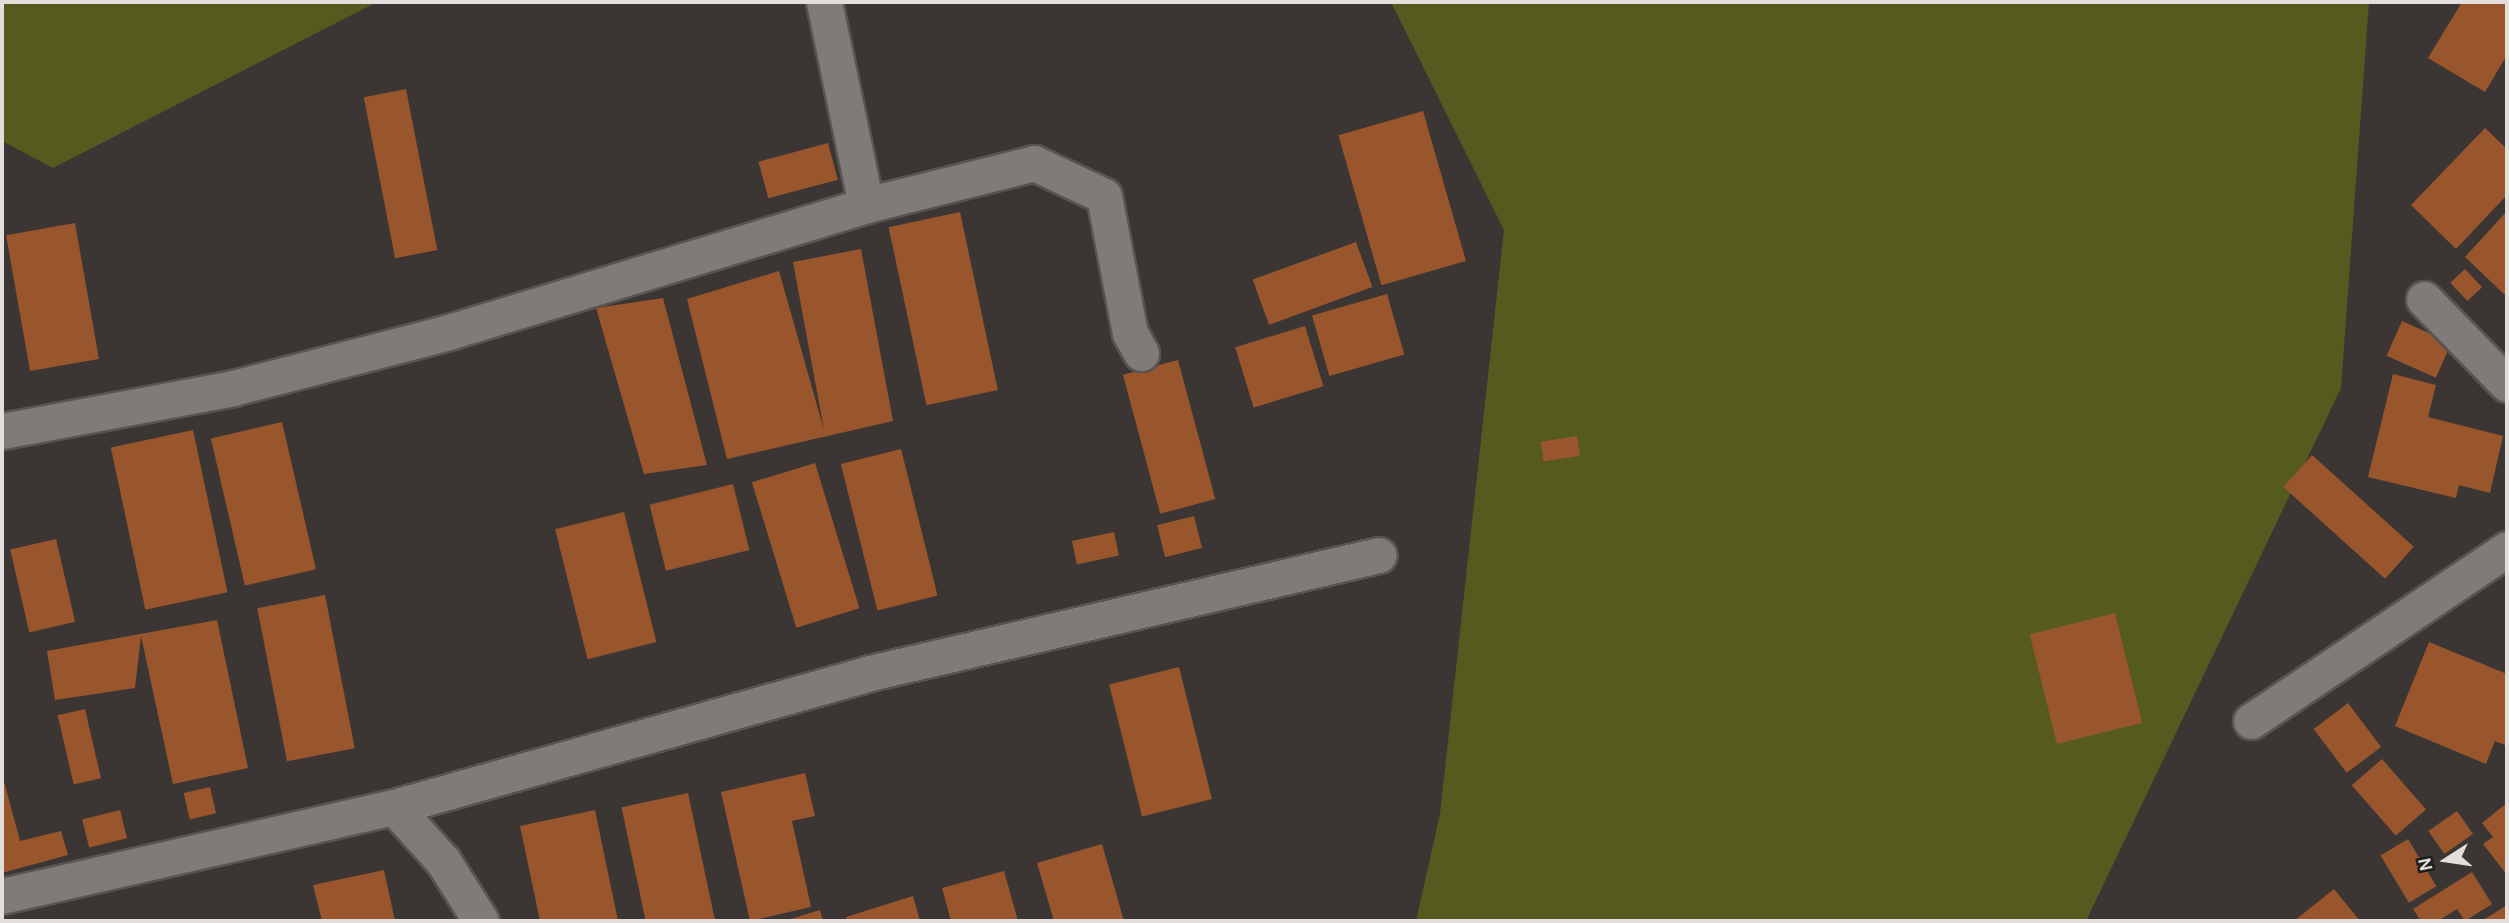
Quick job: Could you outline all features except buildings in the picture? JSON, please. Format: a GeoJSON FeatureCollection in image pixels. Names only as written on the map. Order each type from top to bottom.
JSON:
{"type":"FeatureCollection","features":[{"type":"Feature","properties":{"kind":"street"},"geometry":{"type":"LineString","coordinates":[[824,2],[866,205]]}},
{"type":"Feature","properties":{"kind":"street"},"geometry":{"type":"LineString","coordinates":[[2,431],[233,388],[449,332],[866,205],[1034,163],[1104,196],[1130,333],[1141,353]]}},
{"type":"Feature","properties":{"kind":"street"},"geometry":{"type":"LineString","coordinates":[[2424,299],[2507,384]]}},
{"type":"Feature","properties":{"kind":"street"},"geometry":{"type":"LineString","coordinates":[[2251,721],[2507,549]]}},
{"type":"Feature","properties":{"kind":"street"},"geometry":{"type":"LineString","coordinates":[[2,896],[394,807],[870,673],[1379,555]]}},
{"type":"Feature","properties":{"kind":"street"},"geometry":{"type":"LineString","coordinates":[[394,807],[443,861],[481,921]]}},
{"type":"Feature","properties":{"kind":"green space"},"geometry":{"type":"Polygon","coordinates":[[[2,2],[377,2],[53,168],[2,141],[2,2]]]}},
{"type":"Feature","properties":{"kind":"green space"},"geometry":{"type":"Polygon","coordinates":[[[1391,2],[2369,2],[2341,388],[2086,921],[1416,921],[1440,814],[1504,230],[1391,2]]]}}]}
